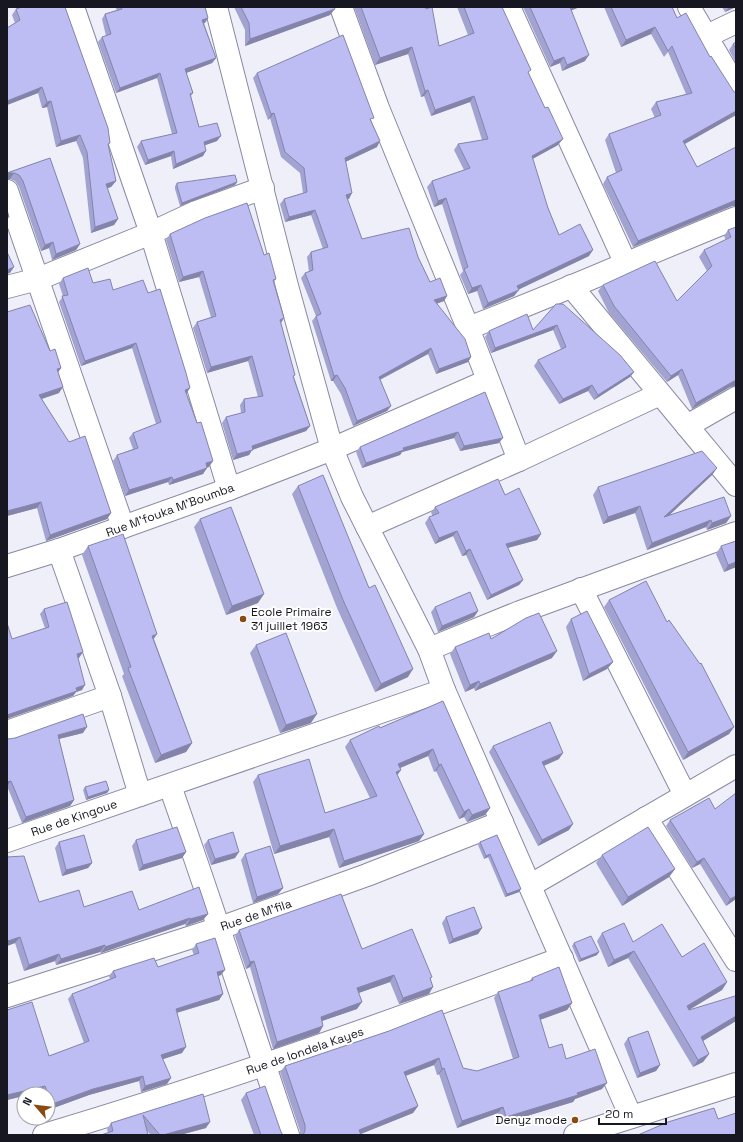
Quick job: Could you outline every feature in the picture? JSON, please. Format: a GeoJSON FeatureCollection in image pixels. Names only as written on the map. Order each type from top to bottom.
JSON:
{"type":"FeatureCollection","features":[{"type":"Feature","properties":{"kind":"street"},"geometry":{"type":"LineString","coordinates":[[73,7],[151,233],[229,489]]}},
{"type":"Feature","properties":{"kind":"street"},"geometry":{"type":"LineString","coordinates":[[216,7],[287,286],[332,449],[367,527],[429,649],[444,690],[531,885],[631,1117]]}},
{"type":"Feature","properties":{"kind":"street"},"geometry":{"type":"LineString","coordinates":[[341,7],[378,108],[468,328],[487,381],[519,460]]}},
{"type":"Feature","properties":{"kind":"street"},"geometry":{"type":"LineString","coordinates":[[509,7],[626,262]]}},
{"type":"Feature","properties":{"kind":"street"},"geometry":{"type":"LineString","coordinates":[[689,7],[736,87]]}},
{"type":"Feature","properties":{"kind":"street"},"geometry":{"type":"LineString","coordinates":[[707,36],[736,22]]}},
{"type":"Feature","properties":{"kind":"street"},"geometry":{"type":"LineString","coordinates":[[7,287],[38,279],[151,233],[196,212],[262,188]]}},
{"type":"Feature","properties":{"kind":"street"},"geometry":{"type":"LineString","coordinates":[[7,191],[123,527]]}},
{"type":"Feature","properties":{"kind":"street"},"geometry":{"type":"LineString","coordinates":[[468,328],[532,304],[626,262],[736,218]]}},
{"type":"Feature","properties":{"kind":"street"},"geometry":{"type":"LineString","coordinates":[[571,286],[736,485]]}},
{"type":"Feature","properties":{"kind":"street","name":"Rue M'fouka M'Boumba"},"geometry":{"type":"LineString","coordinates":[[7,566],[59,550],[229,489],[332,449],[487,381]]}},
{"type":"Feature","properties":{"kind":"street"},"geometry":{"type":"LineString","coordinates":[[367,527],[519,460],[660,394]]}},
{"type":"Feature","properties":{"kind":"street"},"geometry":{"type":"LineString","coordinates":[[687,426],[736,398]]}},
{"type":"Feature","properties":{"kind":"street"},"geometry":{"type":"LineString","coordinates":[[429,649],[581,589],[736,533]]}},
{"type":"Feature","properties":{"kind":"street"},"geometry":{"type":"LineString","coordinates":[[59,550],[110,696],[140,795]]}},
{"type":"Feature","properties":{"kind":"street"},"geometry":{"type":"LineString","coordinates":[[581,589],[686,795]]}},
{"type":"Feature","properties":{"kind":"street","name":"Rue de Kingoue"},"geometry":{"type":"LineString","coordinates":[[7,841],[170,786],[444,690]]}},
{"type":"Feature","properties":{"kind":"street"},"geometry":{"type":"LineString","coordinates":[[7,732],[110,696]]}},
{"type":"Feature","properties":{"kind":"street"},"geometry":{"type":"LineString","coordinates":[[531,885],[736,766]]}},
{"type":"Feature","properties":{"kind":"street"},"geometry":{"type":"LineString","coordinates":[[170,786],[220,928],[232,969],[288,1135]]}},
{"type":"Feature","properties":{"kind":"street"},"geometry":{"type":"LineString","coordinates":[[646,818],[736,960]]}},
{"type":"Feature","properties":{"kind":"street","name":"Rue de M'fila"},"geometry":{"type":"LineString","coordinates":[[7,996],[220,928],[368,876],[502,822]]}},
{"type":"Feature","properties":{"kind":"street","name":"Rue de londela Kayes"},"geometry":{"type":"LineString","coordinates":[[44,1135],[132,1109],[265,1065],[562,958]]}},
{"type":"Feature","properties":{"kind":"street"},"geometry":{"type":"LineString","coordinates":[[575,1135],[598,1130],[631,1117],[736,1084]]}},
{"type":"Feature","properties":{"kind":"building"},"geometry":{"type":"Polygon","coordinates":[[[22,7],[65,7],[108,128],[110,143],[108,144],[116,181],[106,184],[118,219],[95,227],[87,152],[80,135],[61,141],[51,101],[47,102],[42,87],[7,101],[7,28],[20,20],[16,9],[22,7]]]}},
{"type":"Feature","properties":{"kind":"building"},"geometry":{"type":"Polygon","coordinates":[[[121,7],[205,7],[208,18],[202,20],[216,58],[185,69],[193,93],[190,94],[199,127],[217,123],[221,136],[204,142],[206,151],[176,164],[174,151],[148,160],[141,141],[177,133],[160,73],[120,88],[102,37],[111,34],[105,14],[122,9],[121,7]]]}},
{"type":"Feature","properties":{"kind":"building"},"geometry":{"type":"Polygon","coordinates":[[[241,7],[334,7],[335,9],[250,39],[249,23],[241,7]]]}},
{"type":"Feature","properties":{"kind":"building"},"geometry":{"type":"Polygon","coordinates":[[[361,7],[425,7],[426,9],[432,7],[439,46],[474,33],[464,7],[502,7],[531,70],[528,72],[545,108],[548,107],[563,139],[532,156],[548,208],[559,235],[580,224],[593,250],[517,286],[519,290],[488,303],[481,285],[472,288],[464,269],[468,267],[446,198],[438,201],[432,181],[470,168],[458,144],[488,139],[474,96],[435,110],[428,90],[425,91],[412,47],[380,58],[361,7]]]}},
{"type":"Feature","properties":{"kind":"building"},"geometry":{"type":"Polygon","coordinates":[[[530,7],[570,7],[589,55],[567,65],[564,57],[554,61],[530,7]]]}},
{"type":"Feature","properties":{"kind":"building"},"geometry":{"type":"Polygon","coordinates":[[[611,7],[672,7],[677,18],[686,13],[710,57],[711,56],[734,92],[736,92],[736,111],[683,141],[697,167],[736,147],[736,200],[638,241],[607,177],[622,170],[609,134],[661,115],[656,102],[692,93],[672,46],[668,51],[655,27],[626,40],[611,7]]]}},
{"type":"Feature","properties":{"kind":"building"},"geometry":{"type":"Polygon","coordinates":[[[343,35],[374,118],[370,119],[380,141],[345,158],[352,193],[346,195],[362,239],[409,228],[418,257],[430,282],[440,278],[447,296],[434,300],[465,339],[471,357],[439,369],[431,348],[379,377],[391,406],[357,421],[345,388],[337,375],[334,376],[316,316],[321,314],[305,273],[313,270],[311,252],[328,247],[315,210],[289,217],[284,199],[307,192],[304,168],[285,152],[274,113],[271,114],[257,73],[343,35]]]}},
{"type":"Feature","properties":{"kind":"building"},"geometry":{"type":"Polygon","coordinates":[[[736,42],[736,49],[733,44],[736,42]]]}},
{"type":"Feature","properties":{"kind":"building"},"geometry":{"type":"Polygon","coordinates":[[[50,158],[80,244],[56,254],[53,242],[45,245],[23,181],[19,175],[7,173],[50,158]]]}},
{"type":"Feature","properties":{"kind":"building"},"geometry":{"type":"Polygon","coordinates":[[[235,175],[237,182],[182,203],[177,183],[235,175]]]}},
{"type":"Feature","properties":{"kind":"building"},"geometry":{"type":"Polygon","coordinates":[[[247,203],[264,255],[269,253],[276,279],[273,280],[284,318],[280,320],[295,375],[293,376],[310,426],[252,446],[253,450],[237,454],[226,417],[245,412],[244,399],[263,396],[252,356],[211,367],[197,322],[216,316],[203,271],[183,277],[170,234],[205,218],[247,203]]]}},
{"type":"Feature","properties":{"kind":"building"},"geometry":{"type":"Polygon","coordinates":[[[736,227],[736,381],[696,403],[682,369],[671,376],[614,306],[603,285],[655,261],[677,301],[712,266],[704,250],[731,237],[728,230],[736,227]]]}},
{"type":"Feature","properties":{"kind":"building"},"geometry":{"type":"Polygon","coordinates":[[[7,252],[14,267],[7,270],[7,252]]]}},
{"type":"Feature","properties":{"kind":"building"},"geometry":{"type":"Polygon","coordinates":[[[88,268],[93,283],[110,279],[113,290],[143,280],[148,293],[160,289],[190,388],[185,390],[197,423],[201,422],[213,461],[206,463],[207,468],[173,480],[172,477],[129,490],[117,455],[138,448],[133,433],[161,422],[136,343],[85,361],[62,296],[68,295],[63,278],[88,268]]]}},
{"type":"Feature","properties":{"kind":"building"},"geometry":{"type":"Polygon","coordinates":[[[556,304],[563,304],[620,355],[634,372],[598,395],[592,385],[563,399],[538,360],[566,347],[557,325],[495,348],[489,331],[527,314],[533,330],[556,304]]]}},
{"type":"Feature","properties":{"kind":"building"},"geometry":{"type":"Polygon","coordinates":[[[30,305],[50,351],[55,349],[61,368],[57,369],[63,387],[39,395],[69,442],[85,436],[111,513],[50,535],[41,502],[7,511],[7,312],[30,305]]]}},
{"type":"Feature","properties":{"kind":"building"},"geometry":{"type":"Polygon","coordinates":[[[485,392],[503,438],[464,446],[458,432],[403,448],[404,450],[366,463],[360,447],[485,392]]]}},
{"type":"Feature","properties":{"kind":"building"},"geometry":{"type":"Polygon","coordinates":[[[702,451],[717,468],[664,517],[724,497],[731,516],[712,523],[711,520],[652,543],[640,506],[608,517],[598,487],[702,451]]]}},
{"type":"Feature","properties":{"kind":"building"},"geometry":{"type":"Polygon","coordinates":[[[323,475],[369,588],[375,585],[413,669],[381,684],[343,600],[298,486],[323,475]]]}},
{"type":"Feature","properties":{"kind":"building"},"geometry":{"type":"Polygon","coordinates":[[[498,479],[505,495],[519,488],[541,534],[506,544],[523,580],[491,595],[470,549],[466,551],[457,531],[439,538],[429,517],[439,513],[435,507],[498,479]]]}},
{"type":"Feature","properties":{"kind":"building"},"geometry":{"type":"Polygon","coordinates":[[[231,507],[264,594],[232,606],[200,519],[231,507]]]}},
{"type":"Feature","properties":{"kind":"building"},"geometry":{"type":"Polygon","coordinates":[[[123,534],[157,634],[152,636],[192,743],[161,755],[128,668],[131,667],[88,546],[123,534]]]}},
{"type":"Feature","properties":{"kind":"building"},"geometry":{"type":"Polygon","coordinates":[[[736,541],[736,562],[728,565],[721,546],[736,541]]]}},
{"type":"Feature","properties":{"kind":"building"},"geometry":{"type":"Polygon","coordinates":[[[646,581],[667,622],[669,620],[700,664],[701,663],[734,727],[688,752],[609,600],[646,581]]]}},
{"type":"Feature","properties":{"kind":"building"},"geometry":{"type":"Polygon","coordinates":[[[470,592],[478,611],[442,626],[435,607],[470,592]]]}},
{"type":"Feature","properties":{"kind":"building"},"geometry":{"type":"Polygon","coordinates":[[[67,602],[83,652],[77,654],[85,685],[76,688],[77,691],[7,715],[7,623],[12,639],[49,627],[44,609],[67,602]]]}},
{"type":"Feature","properties":{"kind":"building"},"geometry":{"type":"Polygon","coordinates":[[[587,611],[613,662],[589,674],[571,619],[587,611]]]}},
{"type":"Feature","properties":{"kind":"building"},"geometry":{"type":"Polygon","coordinates":[[[539,613],[557,651],[480,684],[479,681],[470,685],[455,647],[489,633],[491,639],[526,618],[539,613]]]}},
{"type":"Feature","properties":{"kind":"building"},"geometry":{"type":"Polygon","coordinates":[[[286,633],[317,714],[286,725],[256,645],[286,633]]]}},
{"type":"Feature","properties":{"kind":"building"},"geometry":{"type":"Polygon","coordinates":[[[443,701],[490,808],[472,815],[469,809],[464,812],[441,764],[439,765],[433,749],[398,764],[401,770],[396,772],[424,834],[344,861],[334,829],[280,846],[258,775],[309,759],[325,813],[377,796],[350,740],[379,726],[380,728],[443,701]]]}},
{"type":"Feature","properties":{"kind":"building"},"geometry":{"type":"Polygon","coordinates":[[[83,714],[87,727],[58,735],[74,800],[26,817],[11,781],[7,782],[7,738],[15,738],[83,714]]]}},
{"type":"Feature","properties":{"kind":"building"},"geometry":{"type":"Polygon","coordinates":[[[550,722],[563,753],[542,762],[573,824],[542,840],[493,746],[550,722]]]}},
{"type":"Feature","properties":{"kind":"building"},"geometry":{"type":"Polygon","coordinates":[[[106,781],[109,790],[88,797],[85,787],[106,781]]]}},
{"type":"Feature","properties":{"kind":"building"},"geometry":{"type":"Polygon","coordinates":[[[736,793],[736,896],[730,899],[704,858],[697,862],[670,820],[709,798],[715,809],[736,793]]]}},
{"type":"Feature","properties":{"kind":"building"},"geometry":{"type":"Polygon","coordinates":[[[177,827],[186,852],[143,865],[136,840],[177,827]]]}},
{"type":"Feature","properties":{"kind":"building"},"geometry":{"type":"Polygon","coordinates":[[[648,827],[675,869],[628,897],[602,855],[648,827]]]}},
{"type":"Feature","properties":{"kind":"building"},"geometry":{"type":"Polygon","coordinates":[[[233,832],[239,852],[215,859],[208,840],[233,832]]]}},
{"type":"Feature","properties":{"kind":"building"},"geometry":{"type":"Polygon","coordinates":[[[84,835],[92,863],[66,870],[59,842],[84,835]]]}},
{"type":"Feature","properties":{"kind":"building"},"geometry":{"type":"Polygon","coordinates":[[[497,835],[521,889],[507,894],[490,854],[486,856],[480,842],[497,835]]]}},
{"type":"Feature","properties":{"kind":"building"},"geometry":{"type":"Polygon","coordinates":[[[270,846],[283,888],[257,897],[245,854],[270,846]]]}},
{"type":"Feature","properties":{"kind":"building"},"geometry":{"type":"Polygon","coordinates":[[[24,856],[39,902],[79,890],[84,907],[132,891],[139,910],[199,887],[208,914],[190,918],[105,947],[105,945],[61,959],[59,954],[29,965],[20,937],[8,941],[7,939],[7,857],[24,856]]]}},
{"type":"Feature","properties":{"kind":"building"},"geometry":{"type":"Polygon","coordinates":[[[341,894],[362,949],[412,929],[432,977],[430,978],[433,987],[403,998],[394,975],[357,988],[362,1002],[321,1017],[323,1026],[277,1042],[254,961],[250,962],[239,930],[341,894]]]}},
{"type":"Feature","properties":{"kind":"building"},"geometry":{"type":"Polygon","coordinates":[[[474,907],[482,928],[453,939],[446,917],[474,907]]]}},
{"type":"Feature","properties":{"kind":"building"},"geometry":{"type":"Polygon","coordinates":[[[624,923],[633,942],[662,924],[682,957],[704,943],[727,982],[687,1006],[689,1010],[735,996],[736,997],[736,1016],[701,1037],[709,1054],[698,1060],[634,951],[614,960],[602,933],[624,923]]]}},
{"type":"Feature","properties":{"kind":"building"},"geometry":{"type":"Polygon","coordinates":[[[591,936],[599,952],[581,959],[574,943],[591,936]]]}},
{"type":"Feature","properties":{"kind":"building"},"geometry":{"type":"Polygon","coordinates":[[[215,938],[225,970],[217,972],[223,994],[176,1009],[186,1047],[161,1055],[171,1078],[145,1086],[143,1076],[93,1089],[56,1103],[56,1086],[16,1086],[16,1093],[7,1095],[7,1010],[32,1002],[49,1056],[89,1041],[72,994],[116,977],[113,971],[154,958],[158,967],[199,953],[196,944],[215,938]]]}},
{"type":"Feature","properties":{"kind":"building"},"geometry":{"type":"Polygon","coordinates":[[[559,967],[572,1003],[539,1015],[549,1048],[562,1044],[566,1059],[595,1049],[607,1083],[577,1093],[578,1095],[506,1117],[503,1107],[462,1121],[444,1068],[442,1069],[439,1058],[404,1072],[418,1106],[359,1130],[361,1135],[303,1135],[305,1125],[285,1066],[389,1031],[442,1010],[463,1068],[477,1071],[519,1057],[498,992],[533,980],[532,978],[559,967]]]}},
{"type":"Feature","properties":{"kind":"building"},"geometry":{"type":"Polygon","coordinates":[[[648,1031],[660,1065],[640,1073],[628,1038],[648,1031]]]}},
{"type":"Feature","properties":{"kind":"building"},"geometry":{"type":"Polygon","coordinates":[[[265,1086],[283,1135],[261,1135],[246,1093],[265,1086]]]}},
{"type":"Feature","properties":{"kind":"building"},"geometry":{"type":"Polygon","coordinates":[[[203,1094],[210,1122],[160,1135],[143,1115],[148,1135],[101,1135],[113,1131],[111,1123],[203,1094]]]}},
{"type":"Feature","properties":{"kind":"building"},"geometry":{"type":"Polygon","coordinates":[[[714,1108],[718,1119],[736,1113],[736,1135],[638,1135],[668,1122],[714,1108]]]}},
{"type":"Feature","properties":{"kind":"place","name":"Ecole Primaire 31 juillet 1963"},"geometry":{"type":"Point","coordinates":[243,619]}},
{"type":"Feature","properties":{"kind":"place","name":"Denyz mode"},"geometry":{"type":"Point","coordinates":[575,1120]}}]}
